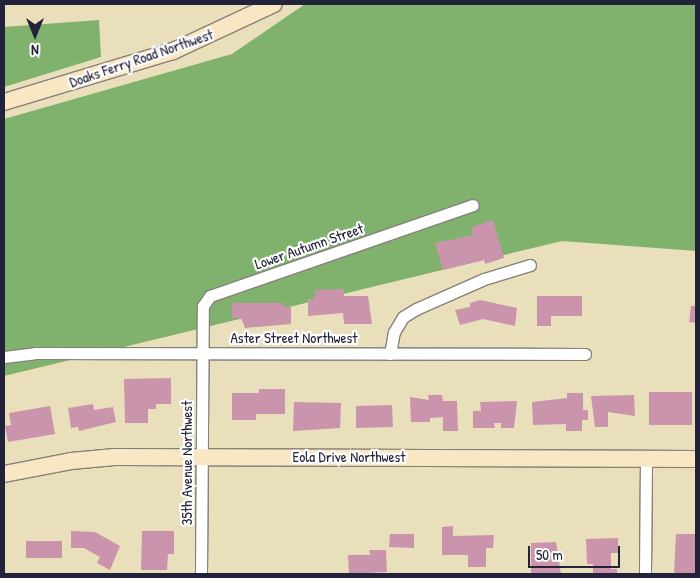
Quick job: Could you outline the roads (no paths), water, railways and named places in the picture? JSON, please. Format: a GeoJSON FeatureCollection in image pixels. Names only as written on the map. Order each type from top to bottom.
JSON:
{"type":"FeatureCollection","features":[{"type":"Feature","properties":{"kind":"street","name":"Doaks Ferry Road Northwest"},"geometry":{"type":"LineString","coordinates":[[4,102],[172,50],[274,4]]}},
{"type":"Feature","properties":{"kind":"street","name":"Lower Autumn Street"},"geometry":{"type":"LineString","coordinates":[[202,352],[203,306],[210,296],[473,205]]}},
{"type":"Feature","properties":{"kind":"street"},"geometry":{"type":"LineString","coordinates":[[390,354],[394,332],[403,316],[451,292],[530,265]]}},
{"type":"Feature","properties":{"kind":"street","name":"Aster Street Northwest"},"geometry":{"type":"LineString","coordinates":[[4,357],[35,353],[202,352],[585,354]]}},
{"type":"Feature","properties":{"kind":"street","name":"35th Avenue Northwest"},"geometry":{"type":"LineString","coordinates":[[201,574],[202,352]]}},
{"type":"Feature","properties":{"kind":"street","name":"Eola Drive Northwest"},"geometry":{"type":"LineString","coordinates":[[4,474],[72,461],[116,456],[696,459]]}},
{"type":"Feature","properties":{"kind":"street"},"geometry":{"type":"LineString","coordinates":[[645,574],[646,459]]}}]}
